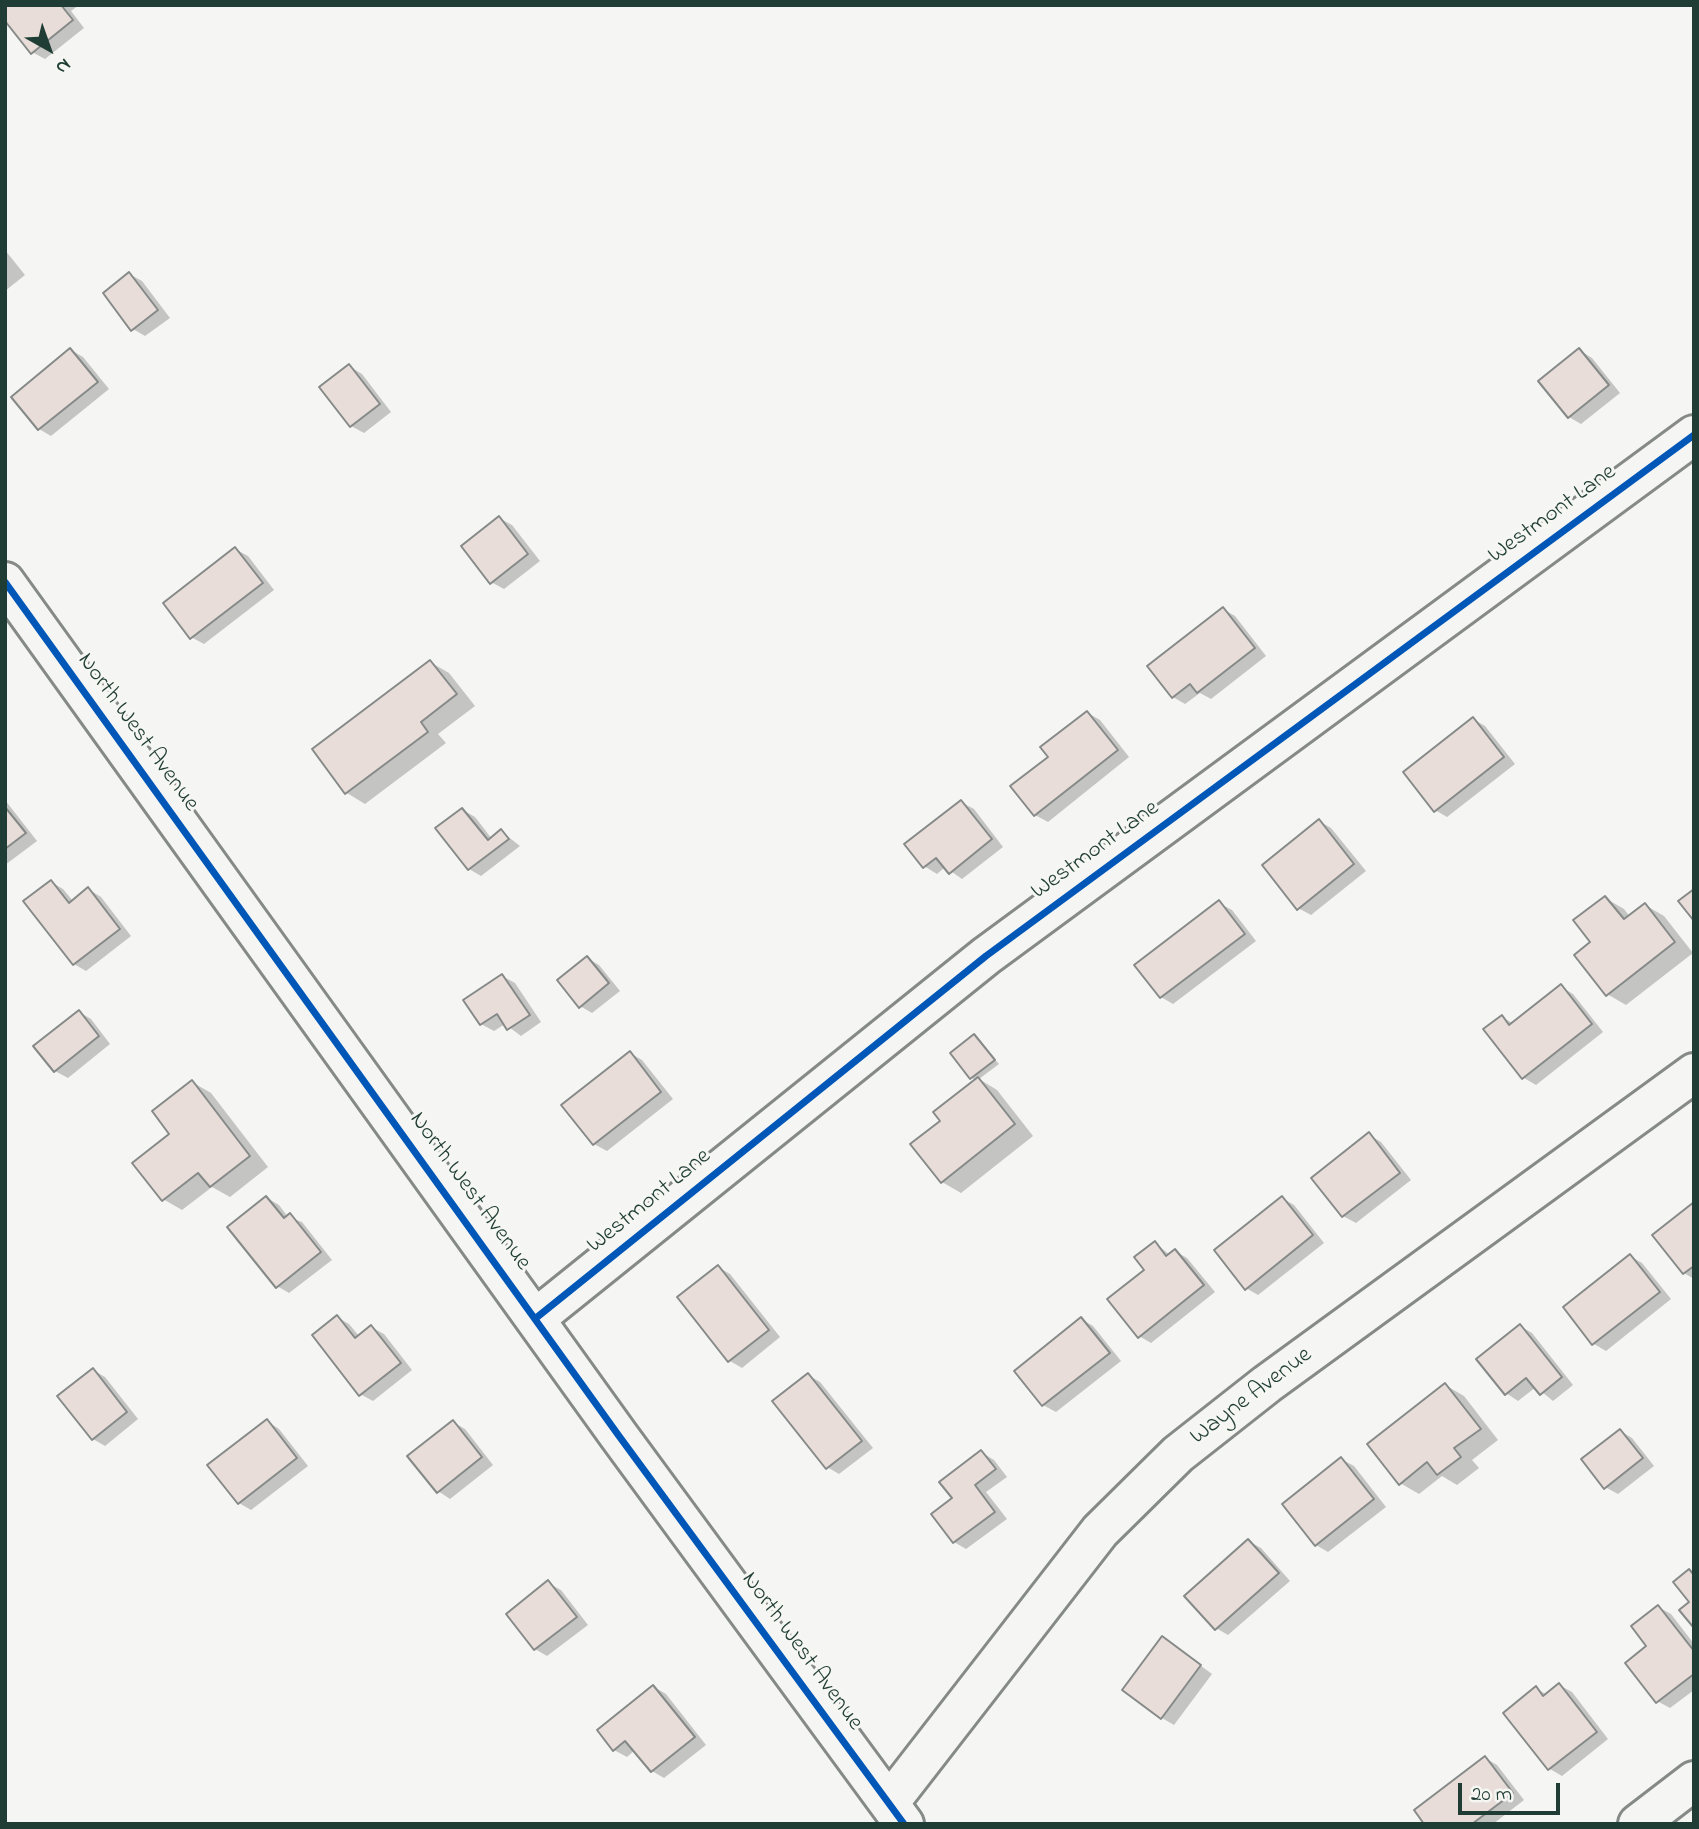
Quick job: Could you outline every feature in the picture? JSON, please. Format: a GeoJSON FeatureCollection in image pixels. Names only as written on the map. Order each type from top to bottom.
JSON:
{"type":"FeatureCollection","features":[{"type":"Feature","properties":{"kind":"street","name":"Westmont Lane"},"geometry":{"type":"LineString","coordinates":[[536,1318],[986,956],[1694,435]]}},
{"type":"Feature","properties":{"kind":"street","name":"North West Avenue"},"geometry":{"type":"LineString","coordinates":[[5,582],[896,1814]]}},
{"type":"Feature","properties":{"kind":"street","name":"Wayne Avenue"},"geometry":{"type":"LineString","coordinates":[[896,1814],[1100,1531],[1178,1454],[1267,1384],[1694,1073]]}},
{"type":"Feature","properties":{"kind":"street"},"geometry":{"type":"LineString","coordinates":[[1638,1824],[1694,1781]]}},
{"type":"Feature","properties":{"kind":"building"},"geometry":{"type":"Polygon","coordinates":[[[5,5],[61,5],[73,20],[31,54],[5,21],[5,5]]]}},
{"type":"Feature","properties":{"kind":"building"},"geometry":{"type":"Polygon","coordinates":[[[129,272],[158,310],[131,331],[103,293],[129,272]]]}},
{"type":"Feature","properties":{"kind":"building"},"geometry":{"type":"Polygon","coordinates":[[[70,348],[98,382],[38,430],[11,397],[70,348]]]}},
{"type":"Feature","properties":{"kind":"building"},"geometry":{"type":"Polygon","coordinates":[[[1579,348],[1609,385],[1568,418],[1538,381],[1579,348]]]}},
{"type":"Feature","properties":{"kind":"building"},"geometry":{"type":"Polygon","coordinates":[[[349,364],[380,404],[350,427],[319,387],[349,364]]]}},
{"type":"Feature","properties":{"kind":"building"},"geometry":{"type":"Polygon","coordinates":[[[499,516],[528,554],[490,584],[461,546],[499,516]]]}},
{"type":"Feature","properties":{"kind":"building"},"geometry":{"type":"Polygon","coordinates":[[[235,547],[263,583],[190,639],[163,603],[235,547]]]}},
{"type":"Feature","properties":{"kind":"building"},"geometry":{"type":"Polygon","coordinates":[[[1223,607],[1255,648],[1197,693],[1190,684],[1172,698],[1147,666],[1223,607]]]}},
{"type":"Feature","properties":{"kind":"building"},"geometry":{"type":"Polygon","coordinates":[[[430,660],[457,694],[421,722],[428,732],[345,794],[312,749],[430,660]]]}},
{"type":"Feature","properties":{"kind":"building"},"geometry":{"type":"Polygon","coordinates":[[[1087,711],[1118,750],[1034,816],[1010,786],[1048,757],[1040,747],[1087,711]]]}},
{"type":"Feature","properties":{"kind":"building"},"geometry":{"type":"Polygon","coordinates":[[[1473,717],[1504,757],[1434,812],[1403,772],[1473,717]]]}},
{"type":"Feature","properties":{"kind":"building"},"geometry":{"type":"Polygon","coordinates":[[[961,800],[992,839],[949,874],[936,858],[923,868],[904,844],[961,800]]]}},
{"type":"Feature","properties":{"kind":"building"},"geometry":{"type":"Polygon","coordinates":[[[5,807],[26,833],[5,849],[5,807]]]}},
{"type":"Feature","properties":{"kind":"building"},"geometry":{"type":"Polygon","coordinates":[[[462,808],[488,840],[501,829],[509,839],[468,870],[435,828],[462,808]]]}},
{"type":"Feature","properties":{"kind":"building"},"geometry":{"type":"Polygon","coordinates":[[[1319,819],[1354,864],[1297,910],[1262,865],[1319,819]]]}},
{"type":"Feature","properties":{"kind":"building"},"geometry":{"type":"Polygon","coordinates":[[[51,880],[69,903],[88,887],[120,929],[73,965],[23,901],[51,880]]]}},
{"type":"Feature","properties":{"kind":"building"},"geometry":{"type":"Polygon","coordinates":[[[1694,889],[1694,921],[1678,901],[1694,889]]]}},
{"type":"Feature","properties":{"kind":"building"},"geometry":{"type":"Polygon","coordinates":[[[1605,896],[1624,919],[1645,903],[1675,942],[1606,996],[1574,955],[1590,942],[1573,920],[1605,896]]]}},
{"type":"Feature","properties":{"kind":"building"},"geometry":{"type":"Polygon","coordinates":[[[1219,900],[1245,934],[1160,998],[1134,965],[1219,900]]]}},
{"type":"Feature","properties":{"kind":"building"},"geometry":{"type":"Polygon","coordinates":[[[587,956],[609,983],[579,1008],[557,980],[587,956]]]}},
{"type":"Feature","properties":{"kind":"building"},"geometry":{"type":"Polygon","coordinates":[[[502,974],[530,1015],[507,1030],[497,1014],[480,1025],[463,1000],[502,974]]]}},
{"type":"Feature","properties":{"kind":"building"},"geometry":{"type":"Polygon","coordinates":[[[1561,984],[1592,1024],[1522,1079],[1483,1029],[1502,1015],[1509,1025],[1561,984]]]}},
{"type":"Feature","properties":{"kind":"building"},"geometry":{"type":"Polygon","coordinates":[[[79,1010],[99,1036],[54,1072],[33,1046],[79,1010]]]}},
{"type":"Feature","properties":{"kind":"building"},"geometry":{"type":"Polygon","coordinates":[[[974,1034],[995,1060],[970,1079],[950,1053],[974,1034]]]}},
{"type":"Feature","properties":{"kind":"building"},"geometry":{"type":"Polygon","coordinates":[[[630,1051],[661,1092],[593,1145],[561,1105],[630,1051]]]}},
{"type":"Feature","properties":{"kind":"building"},"geometry":{"type":"Polygon","coordinates":[[[978,1077],[1015,1124],[941,1183],[910,1144],[940,1121],[933,1112],[978,1077]]]}},
{"type":"Feature","properties":{"kind":"building"},"geometry":{"type":"Polygon","coordinates":[[[192,1080],[250,1156],[210,1187],[198,1173],[162,1201],[132,1163],[169,1134],[152,1111],[192,1080]]]}},
{"type":"Feature","properties":{"kind":"building"},"geometry":{"type":"Polygon","coordinates":[[[1369,1132],[1400,1173],[1342,1217],[1311,1178],[1369,1132]]]}},
{"type":"Feature","properties":{"kind":"building"},"geometry":{"type":"Polygon","coordinates":[[[266,1196],[284,1218],[290,1213],[321,1252],[276,1288],[227,1227],[266,1196]]]}},
{"type":"Feature","properties":{"kind":"building"},"geometry":{"type":"Polygon","coordinates":[[[1282,1196],[1313,1235],[1245,1290],[1214,1250],[1282,1196]]]}},
{"type":"Feature","properties":{"kind":"building"},"geometry":{"type":"Polygon","coordinates":[[[1694,1202],[1694,1266],[1683,1274],[1652,1235],[1694,1202]]]}},
{"type":"Feature","properties":{"kind":"building"},"geometry":{"type":"Polygon","coordinates":[[[1155,1241],[1166,1256],[1175,1249],[1204,1285],[1138,1338],[1107,1299],[1144,1270],[1134,1257],[1155,1241]]]}},
{"type":"Feature","properties":{"kind":"building"},"geometry":{"type":"Polygon","coordinates":[[[1630,1254],[1660,1292],[1592,1345],[1563,1307],[1630,1254]]]}},
{"type":"Feature","properties":{"kind":"building"},"geometry":{"type":"Polygon","coordinates":[[[718,1265],[769,1330],[728,1362],[677,1297],[718,1265]]]}},
{"type":"Feature","properties":{"kind":"building"},"geometry":{"type":"Polygon","coordinates":[[[337,1315],[355,1338],[371,1325],[401,1363],[359,1396],[312,1335],[337,1315]]]}},
{"type":"Feature","properties":{"kind":"building"},"geometry":{"type":"Polygon","coordinates":[[[1081,1317],[1110,1353],[1042,1406],[1014,1371],[1081,1317]]]}},
{"type":"Feature","properties":{"kind":"building"},"geometry":{"type":"Polygon","coordinates":[[[1520,1324],[1562,1377],[1540,1395],[1526,1378],[1505,1395],[1476,1359],[1520,1324]]]}},
{"type":"Feature","properties":{"kind":"building"},"geometry":{"type":"Polygon","coordinates":[[[93,1368],[127,1412],[92,1440],[57,1396],[93,1368]]]}},
{"type":"Feature","properties":{"kind":"building"},"geometry":{"type":"Polygon","coordinates":[[[808,1373],[862,1441],[826,1469],[772,1401],[808,1373]]]}},
{"type":"Feature","properties":{"kind":"building"},"geometry":{"type":"Polygon","coordinates":[[[1445,1383],[1481,1429],[1454,1448],[1461,1457],[1437,1475],[1427,1462],[1399,1485],[1367,1444],[1445,1383]]]}},
{"type":"Feature","properties":{"kind":"building"},"geometry":{"type":"Polygon","coordinates":[[[267,1419],[297,1458],[238,1504],[207,1465],[267,1419]]]}},
{"type":"Feature","properties":{"kind":"building"},"geometry":{"type":"Polygon","coordinates":[[[453,1420],[482,1457],[437,1493],[407,1456],[453,1420]]]}},
{"type":"Feature","properties":{"kind":"building"},"geometry":{"type":"Polygon","coordinates":[[[1620,1429],[1643,1458],[1604,1489],[1581,1459],[1620,1429]]]}},
{"type":"Feature","properties":{"kind":"building"},"geometry":{"type":"Polygon","coordinates":[[[981,1450],[996,1469],[975,1485],[995,1512],[953,1543],[931,1514],[952,1498],[939,1482],[981,1450]]]}},
{"type":"Feature","properties":{"kind":"building"},"geometry":{"type":"Polygon","coordinates":[[[1341,1457],[1374,1499],[1315,1546],[1282,1504],[1341,1457]]]}},
{"type":"Feature","properties":{"kind":"building"},"geometry":{"type":"Polygon","coordinates":[[[1248,1539],[1279,1573],[1215,1630],[1184,1596],[1248,1539]]]}},
{"type":"Feature","properties":{"kind":"building"},"geometry":{"type":"Polygon","coordinates":[[[1689,1569],[1694,1575],[1694,1628],[1679,1610],[1689,1602],[1673,1582],[1689,1569]]]}},
{"type":"Feature","properties":{"kind":"building"},"geometry":{"type":"Polygon","coordinates":[[[548,1580],[577,1617],[534,1650],[506,1614],[548,1580]]]}},
{"type":"Feature","properties":{"kind":"building"},"geometry":{"type":"Polygon","coordinates":[[[1658,1605],[1694,1651],[1694,1674],[1656,1703],[1625,1663],[1646,1646],[1631,1626],[1658,1605]]]}},
{"type":"Feature","properties":{"kind":"building"},"geometry":{"type":"Polygon","coordinates":[[[1162,1636],[1201,1665],[1161,1719],[1122,1690],[1162,1636]]]}},
{"type":"Feature","properties":{"kind":"building"},"geometry":{"type":"Polygon","coordinates":[[[1559,1683],[1597,1732],[1548,1770],[1503,1713],[1536,1686],[1543,1696],[1559,1683]]]}},
{"type":"Feature","properties":{"kind":"building"},"geometry":{"type":"Polygon","coordinates":[[[653,1685],[695,1737],[651,1772],[625,1741],[613,1751],[597,1730],[653,1685]]]}},
{"type":"Feature","properties":{"kind":"building"},"geometry":{"type":"Polygon","coordinates":[[[1485,1756],[1513,1793],[1472,1824],[1424,1824],[1414,1810],[1485,1756]]]}},
{"type":"Feature","properties":{"kind":"cycle path"},"geometry":{"type":"LineString","coordinates":[[536,1318],[986,956],[1694,435]]}},
{"type":"Feature","properties":{"kind":"cycle path"},"geometry":{"type":"LineString","coordinates":[[5,582],[619,1436],[904,1824]]}}]}
